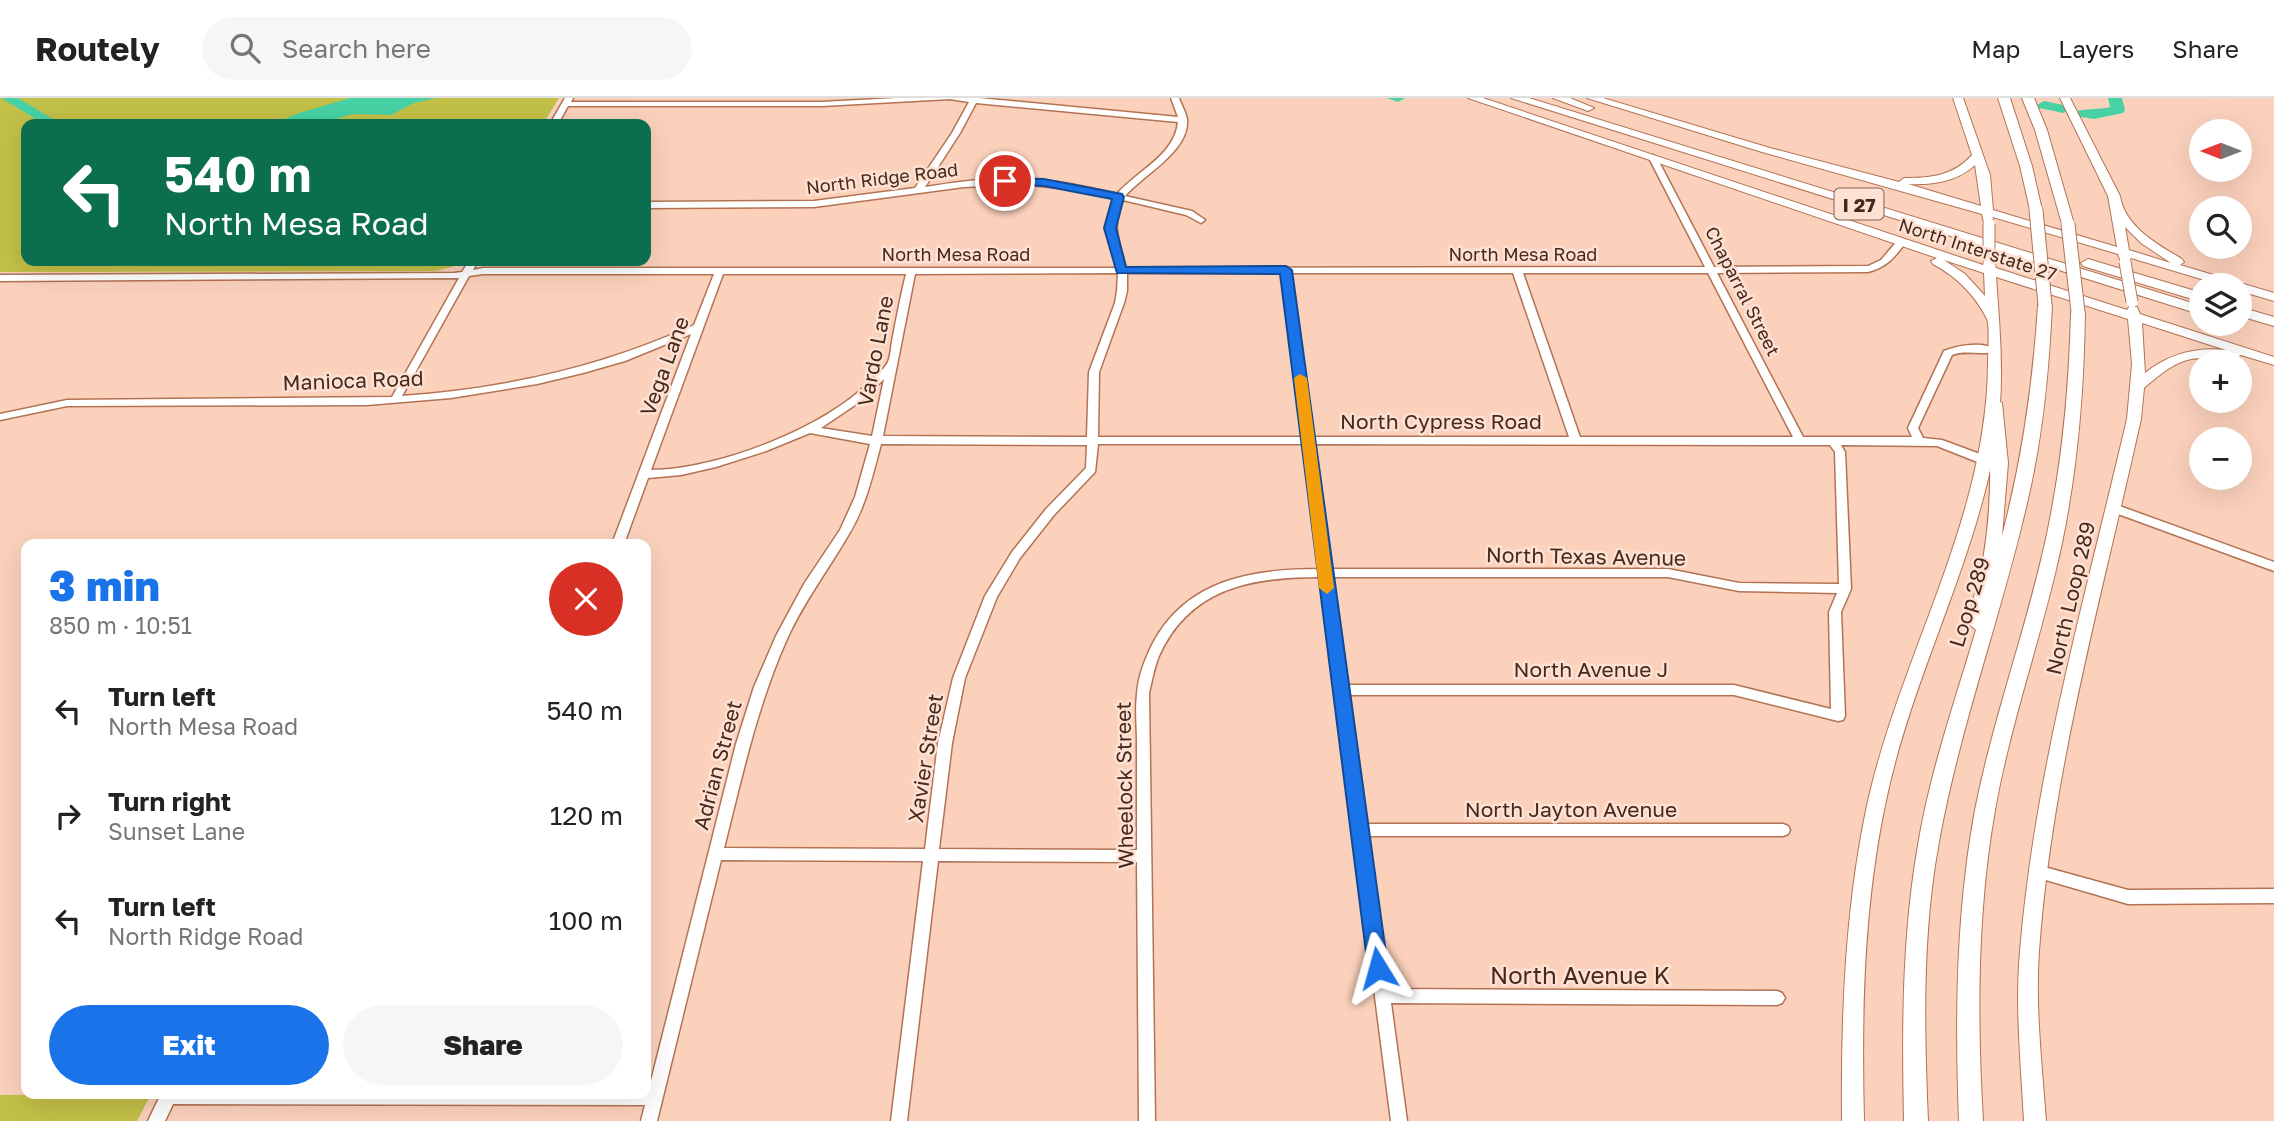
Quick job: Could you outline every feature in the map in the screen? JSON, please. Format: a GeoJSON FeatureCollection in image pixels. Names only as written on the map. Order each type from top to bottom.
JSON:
{"type":"FeatureCollection","features":[{"type":"Feature","properties":{"kind":"highway","name":"I 27"},"geometry":{"type":"LineString","coordinates":[[1517,98],[2189,307]]}},
{"type":"Feature","properties":{"kind":"highway","name":"I 27"},"geometry":{"type":"LineString","coordinates":[[1542,98],[2189,294]]}},
{"type":"Feature","properties":{"kind":"highway"},"geometry":{"type":"LineString","coordinates":[[1559,98],[1684,142]]}},
{"type":"Feature","properties":{"kind":"highway","name":"Loop 289"},"geometry":{"type":"LineString","coordinates":[[1916,1121],[1918,935],[1936,807],[1974,663],[2018,515],[2032,447],[2044,352],[2045,305],[2036,210],[2026,166],[2004,98]]}},
{"type":"Feature","properties":{"kind":"highway"},"geometry":{"type":"LineString","coordinates":[[1971,1121],[1968,967],[1978,851],[2003,733],[2062,502],[2075,416],[2078,312],[2067,224],[2041,130],[2028,98]]}},
{"type":"Feature","properties":{"kind":"highway"},"geometry":{"type":"LineString","coordinates":[[2252,313],[2274,320]]}},
{"type":"Feature","properties":{"kind":"highway"},"geometry":{"type":"LineString","coordinates":[[2252,327],[2274,334]]}},
{"type":"Feature","properties":{"kind":"highway"},"geometry":{"type":"LineString","coordinates":[[1974,663],[1980,600],[1991,562],[1997,509],[2000,463],[1994,402]]}},
{"type":"Feature","properties":{"kind":"main road","name":"North Interstate 27"},"geometry":{"type":"LineString","coordinates":[[1473,98],[1900,242],[1990,266],[2133,310],[2274,363]]}},
{"type":"Feature","properties":{"kind":"main road","name":"North Interstate 27"},"geometry":{"type":"LineString","coordinates":[[1592,98],[1731,140],[1855,173],[1988,218],[2189,273]]}},
{"type":"Feature","properties":{"kind":"main road"},"geometry":{"type":"LineString","coordinates":[[1853,1121],[1853,981],[1869,845],[1886,764],[1984,460],[1994,402],[1984,174],[1958,98]]}},
{"type":"Feature","properties":{"kind":"main road","name":"North Loop 289"},"geometry":{"type":"LineString","coordinates":[[2035,1121],[2029,1029],[2029,953],[2036,871],[2046,805],[2140,385],[2140,348],[2118,212],[2105,175],[2065,98]]}},
{"type":"Feature","properties":{"kind":"main road"},"geometry":{"type":"LineString","coordinates":[[1855,173],[1902,181],[1935,180],[1956,175],[1978,156]]}},
{"type":"Feature","properties":{"kind":"main road"},"geometry":{"type":"LineString","coordinates":[[2118,212],[2136,233],[2156,250],[2201,273]]}},
{"type":"Feature","properties":{"kind":"main road"},"geometry":{"type":"LineString","coordinates":[[1900,242],[1950,268],[1967,281],[1984,303],[1992,325]]}},
{"type":"Feature","properties":{"kind":"main road"},"geometry":{"type":"LineString","coordinates":[[2252,291],[2274,297]]}},
{"type":"Feature","properties":{"kind":"main road"},"geometry":{"type":"LineString","coordinates":[[2140,385],[2160,366],[2185,355],[2216,352],[2274,363]]}},
{"type":"Feature","properties":{"kind":"street"},"geometry":{"type":"LineString","coordinates":[[557,119],[568,101],[811,104],[947,98]]}},
{"type":"Feature","properties":{"kind":"street"},"geometry":{"type":"LineString","coordinates":[[954,98],[1183,120]]}},
{"type":"Feature","properties":{"kind":"street"},"geometry":{"type":"LineString","coordinates":[[1121,270],[1110,228],[1118,197],[1128,184],[1179,143],[1183,120],[1175,98]]}},
{"type":"Feature","properties":{"kind":"street"},"geometry":{"type":"LineString","coordinates":[[919,190],[956,133],[974,99]]}},
{"type":"Feature","properties":{"kind":"street","name":"Chaparral Street"},"geometry":{"type":"LineString","coordinates":[[1653,158],[1800,441]]}},
{"type":"Feature","properties":{"kind":"street","name":"North Ridge Road"},"geometry":{"type":"LineString","coordinates":[[651,205],[793,205],[1023,181],[1076,187],[1189,213],[1201,220]]}},
{"type":"Feature","properties":{"kind":"street","name":"North Mesa Road"},"geometry":{"type":"LineString","coordinates":[[0,279],[464,275],[483,271],[1869,270],[1885,264],[1900,242]]}},
{"type":"Feature","properties":{"kind":"street"},"geometry":{"type":"LineString","coordinates":[[395,400],[470,266]]}},
{"type":"Feature","properties":{"kind":"street","name":"Vega Lane"},"geometry":{"type":"LineString","coordinates":[[620,539],[720,270]]}},
{"type":"Feature","properties":{"kind":"street","name":"Vardo Lane"},"geometry":{"type":"LineString","coordinates":[[877,440],[911,270]]}},
{"type":"Feature","properties":{"kind":"street","name":"Xavier Street"},"geometry":{"type":"LineString","coordinates":[[900,1121],[945,743],[959,678],[991,596],[1016,555],[1050,512],[1091,469],[1094,373],[1122,288],[1121,270]]}},
{"type":"Feature","properties":{"kind":"street"},"geometry":{"type":"LineString","coordinates":[[1286,270],[1399,1121]]}},
{"type":"Feature","properties":{"kind":"street"},"geometry":{"type":"LineString","coordinates":[[1517,270],[1576,440]]}},
{"type":"Feature","properties":{"kind":"street","name":"Manioca Road"},"geometry":{"type":"LineString","coordinates":[[0,417],[67,403],[395,400],[506,385],[585,369],[644,351],[699,327]]}},
{"type":"Feature","properties":{"kind":"street"},"geometry":{"type":"LineString","coordinates":[[1919,441],[1913,428],[1948,354],[1960,348],[1992,350]]}},
{"type":"Feature","properties":{"kind":"street"},"geometry":{"type":"LineString","coordinates":[[645,474],[666,475],[704,467],[787,441],[811,430],[856,401],[891,364]]}},
{"type":"Feature","properties":{"kind":"street","name":"North Cypress Road"},"geometry":{"type":"LineString","coordinates":[[811,430],[877,440],[1919,441],[1938,443],[1984,460]]}},
{"type":"Feature","properties":{"kind":"street","name":"Adrian Street"},"geometry":{"type":"LineString","coordinates":[[649,1121],[715,854],[760,687],[787,625],[845,531],[861,497],[877,440]]}},
{"type":"Feature","properties":{"kind":"street"},"geometry":{"type":"LineString","coordinates":[[1834,441],[1840,452],[1845,589]]}},
{"type":"Feature","properties":{"kind":"street"},"geometry":{"type":"LineString","coordinates":[[2114,508],[2274,567]]}},
{"type":"Feature","properties":{"kind":"street","name":"North Texas Avenue"},"geometry":{"type":"LineString","coordinates":[[1325,574],[1668,573],[1739,587],[1845,589]]}},
{"type":"Feature","properties":{"kind":"street","name":"Wheelock Street"},"geometry":{"type":"LineString","coordinates":[[1147,1121],[1143,693],[1152,656],[1174,622],[1196,599],[1226,583],[1256,575],[1325,574]]}},
{"type":"Feature","properties":{"kind":"street","name":"North Avenue J"},"geometry":{"type":"LineString","coordinates":[[1340,690],[1734,690],[1838,716],[1835,612],[1845,589]]}},
{"type":"Feature","properties":{"kind":"street","name":"North Jayton Avenue"},"geometry":{"type":"LineString","coordinates":[[1360,830],[1783,830]]}},
{"type":"Feature","properties":{"kind":"street"},"geometry":{"type":"LineString","coordinates":[[715,854],[1146,856]]}},
{"type":"Feature","properties":{"kind":"street"},"geometry":{"type":"LineString","coordinates":[[2036,871],[2128,897],[2274,895]]}},
{"type":"Feature","properties":{"kind":"street","name":"North Avenue K"},"geometry":{"type":"LineString","coordinates":[[1382,996],[1777,998]]}},
{"type":"Feature","properties":{"kind":"street"},"geometry":{"type":"LineString","coordinates":[[651,1097],[655,1097]]}},
{"type":"Feature","properties":{"kind":"street"},"geometry":{"type":"LineString","coordinates":[[156,1121],[167,1099]]}},
{"type":"Feature","properties":{"kind":"shaded area"},"geometry":{"type":"Polygon","coordinates":[[[0,98],[559,98],[546,119],[21,119],[21,266],[455,266],[436,271],[0,272],[0,98]]]}},
{"type":"Feature","properties":{"kind":"shaded area"},"geometry":{"type":"Polygon","coordinates":[[[350,98],[437,98],[414,103],[391,115],[353,114],[336,119],[285,119],[350,98]]]}},
{"type":"Feature","properties":{"kind":"shaded area"},"geometry":{"type":"Polygon","coordinates":[[[0,1095],[21,1095],[21,1099],[148,1099],[137,1121],[0,1121],[0,1095]]]}},
{"type":"Feature","properties":{"kind":"waterway"},"geometry":{"type":"LineString","coordinates":[[8,98],[45,119]]}},
{"type":"Feature","properties":{"kind":"waterway"},"geometry":{"type":"LineString","coordinates":[[2080,113],[2094,115],[2118,110],[2115,98]]}},
{"type":"Feature","properties":{"kind":"waterway"},"geometry":{"type":"LineString","coordinates":[[2044,105],[2063,109]]}},
{"type":"Feature","properties":{"kind":"slow traffic"},"geometry":{"type":"LineString","coordinates":[[1300,378],[1327,588]]}},
{"type":"Feature","properties":{"kind":"route"},"geometry":{"type":"LineString","coordinates":[[1005,181],[1044,182],[1099,191],[1118,197],[1110,228],[1121,270],[1286,270],[1378,968]]}}]}
